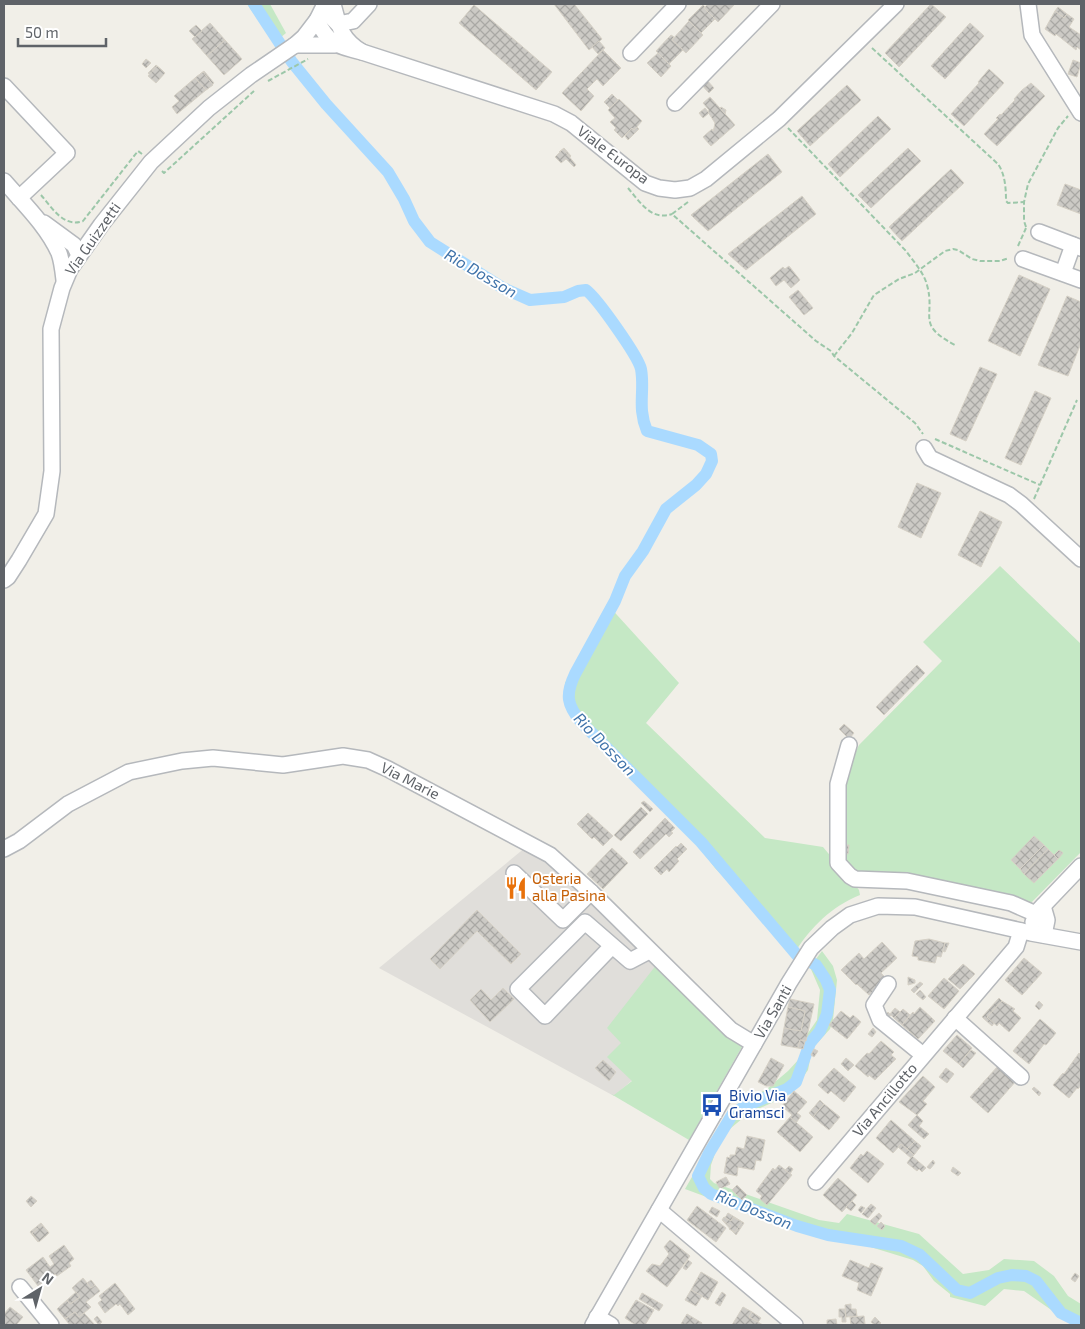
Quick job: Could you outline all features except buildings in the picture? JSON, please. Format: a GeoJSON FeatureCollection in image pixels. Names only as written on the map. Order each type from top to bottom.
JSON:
{"type":"FeatureCollection","features":[{"type":"Feature","properties":{"kind":"street","name":"Viale Europa"},"geometry":{"type":"LineString","coordinates":[[333,4],[344,38],[362,52]]}},
{"type":"Feature","properties":{"kind":"street"},"geometry":{"type":"LineString","coordinates":[[338,24],[353,22],[369,4]]}},
{"type":"Feature","properties":{"kind":"street"},"geometry":{"type":"LineString","coordinates":[[631,54],[678,4]]}},
{"type":"Feature","properties":{"kind":"street"},"geometry":{"type":"LineString","coordinates":[[675,103],[772,4]]}},
{"type":"Feature","properties":{"kind":"street","name":"Viale Europa"},"geometry":{"type":"LineString","coordinates":[[295,46],[336,45],[362,52],[562,118],[571,123],[645,183],[659,188],[675,190],[690,188],[706,179],[779,118],[896,4]]}},
{"type":"Feature","properties":{"kind":"street"},"geometry":{"type":"LineString","coordinates":[[1028,4],[1032,35],[1076,107]]}},
{"type":"Feature","properties":{"kind":"street","name":"Viale Europa"},"geometry":{"type":"LineString","coordinates":[[321,12],[330,16],[338,24]]}},
{"type":"Feature","properties":{"kind":"street"},"geometry":{"type":"LineString","coordinates":[[321,12],[323,33],[336,45]]}},
{"type":"Feature","properties":{"kind":"street","name":"Via Guizzetti"},"geometry":{"type":"LineString","coordinates":[[4,580],[19,560],[46,514],[52,471],[51,329],[64,280],[79,255],[139,176],[173,141],[227,93],[295,46],[304,37],[321,12]]}},
{"type":"Feature","properties":{"kind":"street"},"geometry":{"type":"LineString","coordinates":[[4,86],[68,153],[19,198]]}},
{"type":"Feature","properties":{"kind":"street"},"geometry":{"type":"LineString","coordinates":[[4,180],[55,237],[74,244],[79,255]]}},
{"type":"Feature","properties":{"kind":"street"},"geometry":{"type":"LineString","coordinates":[[55,237],[83,234],[101,225]]}},
{"type":"Feature","properties":{"kind":"street"},"geometry":{"type":"LineString","coordinates":[[1031,228],[1077,246],[1063,273]]}},
{"type":"Feature","properties":{"kind":"street"},"geometry":{"type":"LineString","coordinates":[[55,237],[64,280]]}},
{"type":"Feature","properties":{"kind":"street"},"geometry":{"type":"LineString","coordinates":[[1017,255],[1081,280]]}},
{"type":"Feature","properties":{"kind":"street"},"geometry":{"type":"LineString","coordinates":[[926,440],[930,458],[1016,500],[1081,559]]}},
{"type":"Feature","properties":{"kind":"street"},"geometry":{"type":"LineString","coordinates":[[850,745],[838,784],[838,863],[850,876],[860,880],[907,880],[1039,910],[1047,920],[1032,933]]}},
{"type":"Feature","properties":{"kind":"street","name":"Via Marie"},"geometry":{"type":"LineString","coordinates":[[4,849],[20,842],[68,804],[129,772],[190,760],[213,758],[283,764],[343,756],[368,760],[550,855],[591,892],[731,1030],[754,1044]]}},
{"type":"Feature","properties":{"kind":"street"},"geometry":{"type":"LineString","coordinates":[[1039,910],[1081,866]]}},
{"type":"Feature","properties":{"kind":"street"},"geometry":{"type":"LineString","coordinates":[[514,873],[563,920],[591,892]]}},
{"type":"Feature","properties":{"kind":"street","name":"Via Santi"},"geometry":{"type":"LineString","coordinates":[[595,1321],[800,965],[811,948],[832,928],[850,915],[878,906],[915,907],[1081,942]]}},
{"type":"Feature","properties":{"kind":"street"},"geometry":{"type":"LineString","coordinates":[[612,946],[545,1016],[518,989],[585,922],[630,961],[649,951]]}},
{"type":"Feature","properties":{"kind":"street","name":"Via Ancillotto"},"geometry":{"type":"LineString","coordinates":[[816,1182],[954,1018],[1016,947],[1032,933]]}},
{"type":"Feature","properties":{"kind":"street"},"geometry":{"type":"LineString","coordinates":[[888,984],[874,1005],[880,1020],[923,1055]]}},
{"type":"Feature","properties":{"kind":"street"},"geometry":{"type":"LineString","coordinates":[[954,1018],[1021,1077]]}},
{"type":"Feature","properties":{"kind":"street"},"geometry":{"type":"LineString","coordinates":[[659,1210],[795,1325]]}},
{"type":"Feature","properties":{"kind":"street"},"geometry":{"type":"LineString","coordinates":[[20,1287],[51,1325]]}},
{"type":"Feature","properties":{"kind":"street"},"geometry":{"type":"LineString","coordinates":[[595,1321],[611,1325]]}},
{"type":"Feature","properties":{"kind":"path"},"geometry":{"type":"LineString","coordinates":[[861,37],[998,164],[1002,172],[1006,201],[1008,203],[1024,202]]}},
{"type":"Feature","properties":{"kind":"path"},"geometry":{"type":"LineString","coordinates":[[263,83],[310,58]]}},
{"type":"Feature","properties":{"kind":"path"},"geometry":{"type":"LineString","coordinates":[[160,169],[164,173],[255,90]]}},
{"type":"Feature","properties":{"kind":"path"},"geometry":{"type":"LineString","coordinates":[[834,356],[874,295],[899,279],[919,270],[948,249],[958,250],[972,259],[980,261],[1000,262],[1017,255],[1031,228],[1024,221],[1024,202],[1028,184],[1058,128],[1076,107]]}},
{"type":"Feature","properties":{"kind":"path"},"geometry":{"type":"LineString","coordinates":[[779,118],[906,252],[919,270],[927,286],[928,316],[933,329],[942,338],[955,344]]}},
{"type":"Feature","properties":{"kind":"path"},"geometry":{"type":"LineString","coordinates":[[36,190],[63,219],[69,222],[80,222],[83,221],[138,151],[147,159]]}},
{"type":"Feature","properties":{"kind":"path"},"geometry":{"type":"LineString","coordinates":[[624,184],[644,207],[651,212],[665,217],[693,198]]}},
{"type":"Feature","properties":{"kind":"path"},"geometry":{"type":"LineString","coordinates":[[672,214],[816,341],[831,351],[834,356],[916,423],[926,440],[1040,485]]}},
{"type":"Feature","properties":{"kind":"path"},"geometry":{"type":"LineString","coordinates":[[1035,502],[1034,498],[1077,400]]}},
{"type":"Feature","properties":{"kind":"shaded area"},"geometry":{"type":"Polygon","coordinates":[[[526,847],[546,858],[657,964],[645,1069],[614,1096],[379,968],[526,847]]]}},
{"type":"Feature","properties":{"kind":"green space"},"geometry":{"type":"Polygon","coordinates":[[[247,4],[270,4],[286,33],[274,43],[247,4]]]}},
{"type":"Feature","properties":{"kind":"green space"},"geometry":{"type":"Polygon","coordinates":[[[1000,566],[1081,644],[1081,852],[1029,905],[853,875],[840,856],[844,776],[859,745],[942,661],[923,642],[1000,566]]]}},
{"type":"Feature","properties":{"kind":"green space"},"geometry":{"type":"Polygon","coordinates":[[[607,604],[679,683],[646,723],[765,838],[823,847],[859,890],[860,895],[840,905],[823,918],[795,952],[715,868],[695,842],[607,754],[566,709],[565,683],[607,604]]]}},
{"type":"Feature","properties":{"kind":"green space"},"geometry":{"type":"Polygon","coordinates":[[[822,951],[833,966],[837,980],[833,1020],[830,1029],[812,1049],[808,1070],[796,1087],[776,1101],[749,1113],[725,1133],[718,1145],[711,1165],[710,1179],[714,1183],[819,1220],[839,1223],[847,1214],[919,1234],[963,1274],[989,1270],[1004,1259],[1034,1261],[1054,1276],[1068,1296],[1081,1304],[1081,1325],[1073,1325],[1024,1291],[1004,1289],[985,1306],[950,1297],[950,1294],[934,1281],[923,1266],[913,1260],[864,1245],[815,1237],[685,1189],[730,1111],[768,1088],[800,1058],[806,1036],[817,1020],[820,990],[810,967],[822,951]]]}},
{"type":"Feature","properties":{"kind":"green space"},"geometry":{"type":"Polygon","coordinates":[[[657,964],[743,1045],[689,1140],[611,1094],[614,1095],[632,1081],[607,1057],[621,1043],[607,1028],[657,964]]]}},
{"type":"Feature","properties":{"kind":"waterway","name":"Rio Dosson"},"geometry":{"type":"LineString","coordinates":[[254,4],[292,62],[326,104],[388,172],[414,221],[430,242],[503,288],[530,300],[564,297],[586,290],[607,315],[638,362],[642,377],[642,414],[647,431],[698,445],[711,454],[712,461],[706,474],[696,485],[666,509],[643,551],[625,576],[615,601],[575,674],[569,694],[570,705],[581,722],[701,842],[797,955],[816,965],[830,990],[827,1014],[820,1031],[810,1043],[796,1082],[787,1089],[745,1106],[732,1115],[709,1153],[698,1176],[704,1188],[711,1194],[797,1226],[828,1235],[901,1246],[920,1255],[957,1290],[970,1293],[998,1278],[1012,1275],[1026,1276],[1036,1281],[1061,1313],[1081,1323]]}},
{"type":"Feature","properties":{"kind":"place","name":"Osteria alla Pasina"},"geometry":{"type":"Point","coordinates":[516,888]}},
{"type":"Feature","properties":{"kind":"place","name":"Bivio Via Gramsci"},"geometry":{"type":"Point","coordinates":[712,1105]}}]}
